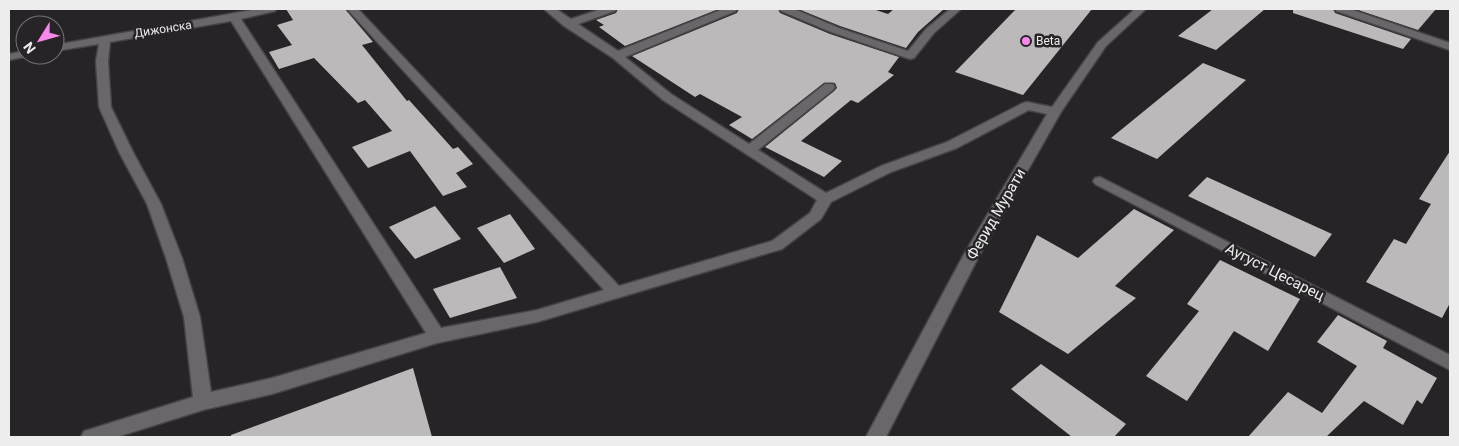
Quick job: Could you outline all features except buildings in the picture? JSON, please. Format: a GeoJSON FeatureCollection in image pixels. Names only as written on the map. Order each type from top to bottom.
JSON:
{"type":"FeatureCollection","features":[{"type":"Feature","properties":{"kind":"street","name":"Дижонска"},"geometry":{"type":"LineString","coordinates":[[65,46],[270,9]]}},
{"type":"Feature","properties":{"kind":"street"},"geometry":{"type":"LineString","coordinates":[[352,9],[616,293]]}},
{"type":"Feature","properties":{"kind":"street"},"geometry":{"type":"LineString","coordinates":[[549,9],[568,24],[617,56],[667,97],[825,199]]}},
{"type":"Feature","properties":{"kind":"street"},"geometry":{"type":"LineString","coordinates":[[568,24],[611,9]]}},
{"type":"Feature","properties":{"kind":"street"},"geometry":{"type":"LineString","coordinates":[[617,56],[732,9]]}},
{"type":"Feature","properties":{"kind":"street"},"geometry":{"type":"LineString","coordinates":[[786,9],[835,30],[910,56],[930,31],[956,9]]}},
{"type":"Feature","properties":{"kind":"street","name":"Ферид Мурати"},"geometry":{"type":"LineString","coordinates":[[876,437],[971,256],[1054,112],[1102,44],[1141,9]]}},
{"type":"Feature","properties":{"kind":"street"},"geometry":{"type":"LineString","coordinates":[[1340,9],[1450,47]]}},
{"type":"Feature","properties":{"kind":"street"},"geometry":{"type":"LineString","coordinates":[[234,17],[437,336]]}},
{"type":"Feature","properties":{"kind":"street"},"geometry":{"type":"LineString","coordinates":[[105,38],[102,61],[105,107],[126,152],[154,204],[174,258],[192,317],[203,402]]}},
{"type":"Feature","properties":{"kind":"street"},"geometry":{"type":"LineString","coordinates":[[748,151],[828,87]]}},
{"type":"Feature","properties":{"kind":"street"},"geometry":{"type":"LineString","coordinates":[[92,437],[203,402],[272,386],[437,336],[537,316],[777,245],[816,216],[825,199],[886,169],[952,145],[1027,106],[1054,112]]}},
{"type":"Feature","properties":{"kind":"street","name":"Аугуст Цесарец"},"geometry":{"type":"LineString","coordinates":[[1100,182],[1450,363]]}},
{"type":"Feature","properties":{"kind":"place","name":"Beta"},"geometry":{"type":"Point","coordinates":[1026,41]}}]}
